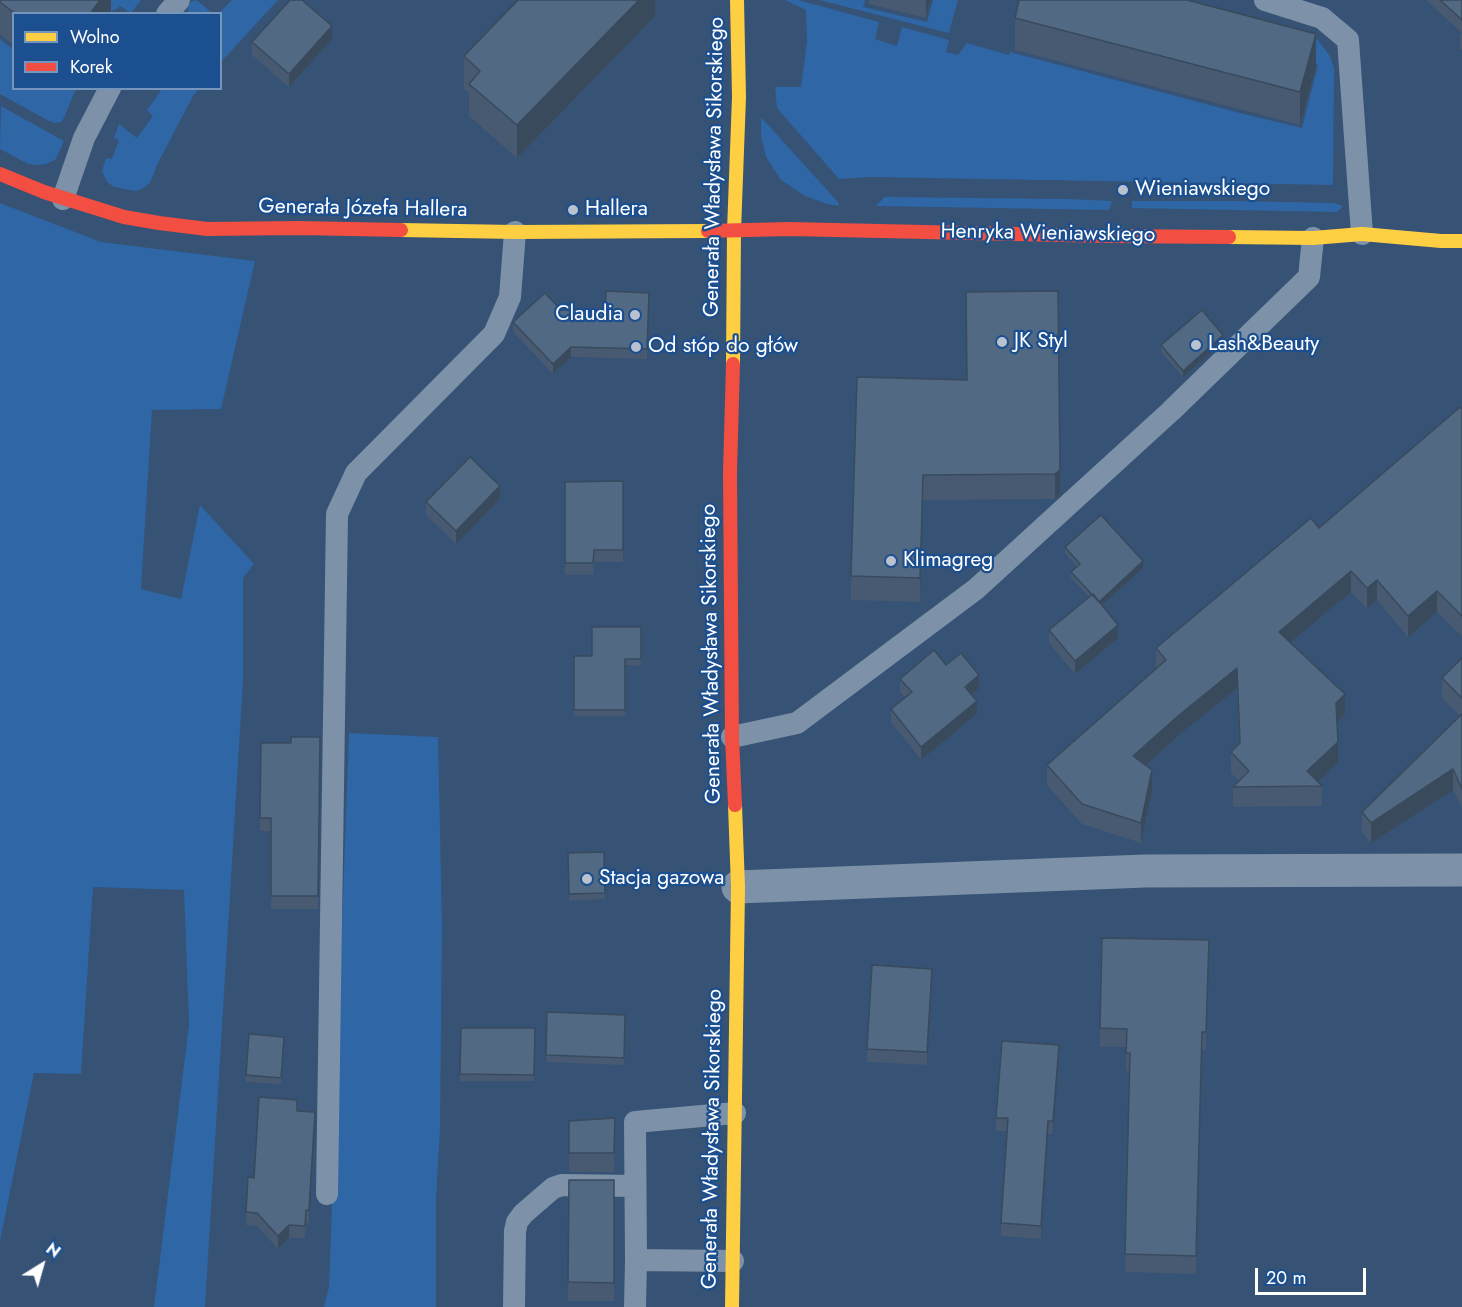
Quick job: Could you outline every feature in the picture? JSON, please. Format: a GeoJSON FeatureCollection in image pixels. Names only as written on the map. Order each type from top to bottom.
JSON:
{"type":"FeatureCollection","features":[{"type":"Feature","properties":{"kind":"street","name":"Generała Władysława Sikorskiego"},"geometry":{"type":"LineString","coordinates":[[732,1307],[738,887],[732,737],[730,473],[739,97],[737,0]]}},
{"type":"Feature","properties":{"kind":"street","name":"Generała Józefa Hallera"},"geometry":{"type":"LineString","coordinates":[[0,174],[63,199],[124,218],[207,229],[298,228],[515,232],[734,231]]}},
{"type":"Feature","properties":{"kind":"street","name":"Henryka Wieniawskiego"},"geometry":{"type":"LineString","coordinates":[[734,231],[789,229],[1313,238],[1362,234],[1462,241]]}},
{"type":"Feature","properties":{"kind":"street"},"geometry":{"type":"LineString","coordinates":[[738,887],[1145,871],[1462,870]]}},
{"type":"Feature","properties":{"kind":"lane"},"geometry":{"type":"LineString","coordinates":[[169,12],[178,0]]}},
{"type":"Feature","properties":{"kind":"lane"},"geometry":{"type":"LineString","coordinates":[[1266,0],[1322,18],[1348,40],[1362,234]]}},
{"type":"Feature","properties":{"kind":"lane"},"geometry":{"type":"LineString","coordinates":[[63,199],[84,138],[109,90]]}},
{"type":"Feature","properties":{"kind":"lane"},"geometry":{"type":"LineString","coordinates":[[327,1194],[337,514],[356,473],[494,334],[510,297],[515,232]]}},
{"type":"Feature","properties":{"kind":"lane"},"geometry":{"type":"LineString","coordinates":[[732,737],[797,723],[976,589],[1171,411],[1309,277],[1313,238]]}},
{"type":"Feature","properties":{"kind":"lane"},"geometry":{"type":"LineString","coordinates":[[635,1307],[635,1122],[735,1113]]}},
{"type":"Feature","properties":{"kind":"lane"},"geometry":{"type":"LineString","coordinates":[[514,1307],[515,1231],[517,1222],[523,1214],[553,1188],[562,1185],[636,1186]]}},
{"type":"Feature","properties":{"kind":"lane"},"geometry":{"type":"LineString","coordinates":[[636,1260],[733,1261]]}},
{"type":"Feature","properties":{"kind":"shaded area"},"geometry":{"type":"Polygon","coordinates":[[[104,0],[141,0],[132,12],[120,6],[110,12],[104,0]]]}},
{"type":"Feature","properties":{"kind":"shaded area"},"geometry":{"type":"Polygon","coordinates":[[[232,0],[278,0],[222,61],[222,12],[220,12],[232,0]]]}},
{"type":"Feature","properties":{"kind":"shaded area"},"geometry":{"type":"Polygon","coordinates":[[[785,0],[798,0],[879,22],[875,39],[897,46],[902,27],[949,40],[946,52],[958,55],[967,43],[1009,55],[1010,52],[1302,128],[1318,65],[1287,57],[1293,28],[1305,31],[1318,40],[1330,56],[1334,68],[1333,185],[870,177],[839,179],[777,108],[775,87],[801,87],[807,41],[806,10],[785,0]]]}},
{"type":"Feature","properties":{"kind":"shaded area"},"geometry":{"type":"Polygon","coordinates":[[[819,0],[865,0],[863,7],[927,22],[933,0],[958,0],[949,33],[819,0]]]}},
{"type":"Feature","properties":{"kind":"shaded area"},"geometry":{"type":"Polygon","coordinates":[[[198,1],[211,12],[189,12],[187,8],[191,2],[198,1]]]}},
{"type":"Feature","properties":{"kind":"shaded area"},"geometry":{"type":"Polygon","coordinates":[[[0,39],[12,48],[12,90],[76,90],[62,122],[55,123],[0,94],[0,39]]]}},
{"type":"Feature","properties":{"kind":"shaded area"},"geometry":{"type":"Polygon","coordinates":[[[161,90],[198,90],[158,163],[150,183],[135,191],[114,187],[107,182],[102,171],[106,158],[112,159],[119,140],[114,138],[119,124],[137,138],[153,116],[147,110],[161,90]]]}},
{"type":"Feature","properties":{"kind":"shaded area"},"geometry":{"type":"Polygon","coordinates":[[[1,106],[64,141],[56,159],[47,164],[28,164],[0,149],[1,106]]]}},
{"type":"Feature","properties":{"kind":"shaded area"},"geometry":{"type":"Polygon","coordinates":[[[761,117],[838,202],[839,206],[805,196],[781,180],[766,157],[761,136],[761,117]]]}},
{"type":"Feature","properties":{"kind":"shaded area"},"geometry":{"type":"Polygon","coordinates":[[[885,197],[1112,201],[1109,210],[875,206],[885,197]]]}},
{"type":"Feature","properties":{"kind":"shaded area"},"geometry":{"type":"Polygon","coordinates":[[[1132,201],[1334,203],[1343,206],[1337,212],[1132,208],[1132,201]]]}},
{"type":"Feature","properties":{"kind":"shaded area"},"geometry":{"type":"Polygon","coordinates":[[[0,203],[101,242],[255,261],[221,409],[152,410],[141,589],[181,599],[200,505],[254,564],[243,578],[243,681],[205,1307],[154,1307],[189,1024],[184,890],[93,887],[81,1074],[34,1073],[0,1241],[0,203]]]}},
{"type":"Feature","properties":{"kind":"shaded area"},"geometry":{"type":"Polygon","coordinates":[[[349,733],[438,737],[442,926],[436,1307],[324,1307],[329,1287],[349,733]]]}},
{"type":"Feature","properties":{"kind":"building"},"geometry":{"type":"Polygon","coordinates":[[[0,0],[100,0],[91,12],[13,12],[0,0]]]}},
{"type":"Feature","properties":{"kind":"building"},"geometry":{"type":"Polygon","coordinates":[[[290,0],[302,0],[332,26],[289,74],[252,42],[290,0]]]}},
{"type":"Feature","properties":{"kind":"building"},"geometry":{"type":"Polygon","coordinates":[[[518,0],[639,0],[517,125],[469,84],[480,71],[464,56],[518,0]]]}},
{"type":"Feature","properties":{"kind":"building"},"geometry":{"type":"Polygon","coordinates":[[[1019,0],[1187,0],[1316,34],[1300,92],[1015,18],[1019,0]]]}},
{"type":"Feature","properties":{"kind":"building"},"geometry":{"type":"Polygon","coordinates":[[[1440,0],[1462,0],[1462,20],[1440,0]]]}},
{"type":"Feature","properties":{"kind":"building"},"geometry":{"type":"Polygon","coordinates":[[[606,291],[649,293],[647,349],[571,347],[553,364],[513,322],[545,293],[561,310],[605,311],[606,291]]]}},
{"type":"Feature","properties":{"kind":"building"},"geometry":{"type":"Polygon","coordinates":[[[1058,291],[1060,470],[1055,474],[923,475],[920,578],[851,576],[857,377],[967,380],[966,292],[1058,291]]]}},
{"type":"Feature","properties":{"kind":"building"},"geometry":{"type":"Polygon","coordinates":[[[1202,310],[1223,335],[1183,371],[1161,345],[1202,310]]]}},
{"type":"Feature","properties":{"kind":"building"},"geometry":{"type":"Polygon","coordinates":[[[1459,408],[1462,408],[1462,616],[1437,591],[1408,616],[1377,580],[1367,588],[1351,571],[1279,632],[1345,694],[1336,703],[1338,742],[1307,771],[1322,786],[1233,787],[1249,771],[1231,752],[1240,743],[1237,668],[1133,756],[1152,770],[1141,823],[1082,804],[1047,765],[1166,660],[1156,648],[1311,518],[1319,528],[1459,408]]]}},
{"type":"Feature","properties":{"kind":"building"},"geometry":{"type":"Polygon","coordinates":[[[470,457],[500,486],[456,531],[426,502],[470,457]]]}},
{"type":"Feature","properties":{"kind":"building"},"geometry":{"type":"Polygon","coordinates":[[[623,481],[623,550],[594,550],[593,563],[565,563],[565,482],[623,481]]]}},
{"type":"Feature","properties":{"kind":"building"},"geometry":{"type":"Polygon","coordinates":[[[1101,515],[1143,561],[1099,602],[1071,572],[1080,564],[1065,547],[1101,515]]]}},
{"type":"Feature","properties":{"kind":"building"},"geometry":{"type":"Polygon","coordinates":[[[1093,594],[1118,625],[1075,661],[1049,630],[1093,594]]]}},
{"type":"Feature","properties":{"kind":"building"},"geometry":{"type":"Polygon","coordinates":[[[592,627],[641,627],[641,659],[625,659],[625,710],[574,710],[574,656],[592,656],[592,627]]]}},
{"type":"Feature","properties":{"kind":"building"},"geometry":{"type":"Polygon","coordinates":[[[934,650],[946,665],[961,653],[979,675],[965,687],[977,701],[921,747],[891,709],[912,692],[900,679],[934,650]]]}},
{"type":"Feature","properties":{"kind":"building"},"geometry":{"type":"Polygon","coordinates":[[[1462,658],[1462,698],[1442,678],[1462,658]]]}},
{"type":"Feature","properties":{"kind":"building"},"geometry":{"type":"Polygon","coordinates":[[[1462,714],[1462,789],[1453,769],[1371,823],[1362,812],[1462,714]]]}},
{"type":"Feature","properties":{"kind":"building"},"geometry":{"type":"Polygon","coordinates":[[[291,737],[320,737],[318,896],[271,896],[271,818],[260,818],[261,743],[291,743],[291,737]]]}},
{"type":"Feature","properties":{"kind":"building","name":"Stacja gazowa"},"geometry":{"type":"Polygon","coordinates":[[[604,852],[605,893],[569,894],[568,853],[604,852]]]}},
{"type":"Feature","properties":{"kind":"building"},"geometry":{"type":"Polygon","coordinates":[[[1102,938],[1209,940],[1206,1032],[1202,1032],[1196,1256],[1125,1254],[1130,1053],[1126,1053],[1127,1029],[1100,1028],[1102,938]]]}},
{"type":"Feature","properties":{"kind":"building"},"geometry":{"type":"Polygon","coordinates":[[[872,965],[932,969],[927,1052],[867,1049],[872,965]]]}},
{"type":"Feature","properties":{"kind":"building"},"geometry":{"type":"Polygon","coordinates":[[[547,1012],[625,1015],[624,1058],[546,1055],[547,1012]]]}},
{"type":"Feature","properties":{"kind":"building"},"geometry":{"type":"Polygon","coordinates":[[[461,1028],[535,1028],[534,1075],[460,1074],[461,1028]]]}},
{"type":"Feature","properties":{"kind":"building"},"geometry":{"type":"Polygon","coordinates":[[[249,1034],[284,1037],[281,1078],[246,1075],[249,1034]]]}},
{"type":"Feature","properties":{"kind":"building"},"geometry":{"type":"Polygon","coordinates":[[[1002,1041],[1059,1045],[1053,1121],[1048,1121],[1041,1226],[1001,1223],[1008,1118],[996,1118],[1002,1041]]]}},
{"type":"Feature","properties":{"kind":"building"},"geometry":{"type":"Polygon","coordinates":[[[259,1097],[297,1100],[297,1111],[315,1112],[309,1210],[306,1210],[305,1226],[289,1225],[278,1236],[257,1213],[246,1212],[248,1177],[254,1178],[259,1097]]]}},
{"type":"Feature","properties":{"kind":"building"},"geometry":{"type":"Polygon","coordinates":[[[615,1118],[614,1153],[569,1153],[569,1121],[615,1118]]]}},
{"type":"Feature","properties":{"kind":"building"},"geometry":{"type":"Polygon","coordinates":[[[569,1180],[614,1180],[614,1283],[568,1282],[569,1180]]]}},
{"type":"Feature","properties":{"kind":"traffic: slow"},"geometry":{"type":"LineString","coordinates":[[733,364],[734,231],[739,97],[737,0]]}},
{"type":"Feature","properties":{"kind":"traffic: slow"},"geometry":{"type":"LineString","coordinates":[[401,230],[708,231]]}},
{"type":"Feature","properties":{"kind":"traffic: slow"},"geometry":{"type":"LineString","coordinates":[[1229,237],[1313,238],[1362,234],[1462,241]]}},
{"type":"Feature","properties":{"kind":"traffic: slow"},"geometry":{"type":"LineString","coordinates":[[732,1307],[738,887],[735,805]]}},
{"type":"Feature","properties":{"kind":"traffic: jam"},"geometry":{"type":"LineString","coordinates":[[0,174],[44,192],[124,217],[159,223],[207,229],[401,230]]}},
{"type":"Feature","properties":{"kind":"traffic: jam"},"geometry":{"type":"LineString","coordinates":[[708,231],[789,229],[1229,237]]}},
{"type":"Feature","properties":{"kind":"traffic: jam"},"geometry":{"type":"LineString","coordinates":[[733,364],[730,473],[732,737],[735,805]]}},
{"type":"Feature","properties":{"kind":"place","name":"Wieniawskiego"},"geometry":{"type":"Point","coordinates":[1123,190]}},
{"type":"Feature","properties":{"kind":"place","name":"Hallera"},"geometry":{"type":"Point","coordinates":[573,210]}},
{"type":"Feature","properties":{"kind":"place","name":"Claudia"},"geometry":{"type":"Point","coordinates":[635,315]}},
{"type":"Feature","properties":{"kind":"place","name":"JK Styl"},"geometry":{"type":"Point","coordinates":[1002,342]}},
{"type":"Feature","properties":{"kind":"place","name":"Lash&Beauty"},"geometry":{"type":"Point","coordinates":[1196,345]}},
{"type":"Feature","properties":{"kind":"place","name":"Od stóp do głów"},"geometry":{"type":"Point","coordinates":[636,347]}},
{"type":"Feature","properties":{"kind":"place","name":"Klimagreg"},"geometry":{"type":"Point","coordinates":[891,561]}},
{"type":"Feature","properties":{"kind":"place","name":"Stacja gazowa"},"geometry":{"type":"Point","coordinates":[587,879]}}]}
